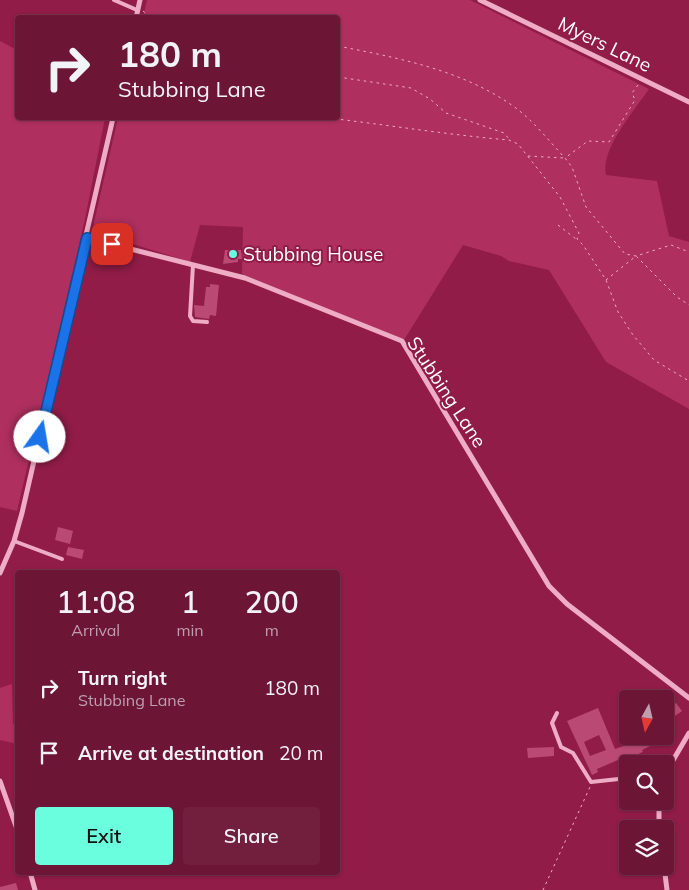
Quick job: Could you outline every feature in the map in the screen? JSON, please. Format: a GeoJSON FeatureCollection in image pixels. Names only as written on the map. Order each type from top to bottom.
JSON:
{"type":"FeatureCollection","features":[{"type":"Feature","properties":{"kind":"street"},"geometry":{"type":"LineString","coordinates":[[137,15],[140,0]]}},
{"type":"Feature","properties":{"kind":"street","name":"Myers Lane"},"geometry":{"type":"LineString","coordinates":[[480,0],[689,102]]}},
{"type":"Feature","properties":{"kind":"street"},"geometry":{"type":"LineString","coordinates":[[0,573],[14,540],[87,238],[113,120]]}},
{"type":"Feature","properties":{"kind":"street","name":"Stubbing Lane"},"geometry":{"type":"LineString","coordinates":[[87,238],[245,278],[402,341],[549,586],[567,604],[689,698]]}},
{"type":"Feature","properties":{"kind":"street"},"geometry":{"type":"LineString","coordinates":[[674,759],[689,733]]}},
{"type":"Feature","properties":{"kind":"street"},"geometry":{"type":"LineString","coordinates":[[0,781],[15,824]]}},
{"type":"Feature","properties":{"kind":"street"},"geometry":{"type":"LineString","coordinates":[[31,875],[35,890]]}},
{"type":"Feature","properties":{"kind":"street"},"geometry":{"type":"LineString","coordinates":[[665,875],[667,890]]}},
{"type":"Feature","properties":{"kind":"lane"},"geometry":{"type":"LineString","coordinates":[[114,0],[138,10]]}},
{"type":"Feature","properties":{"kind":"lane"},"geometry":{"type":"LineString","coordinates":[[193,265],[190,316],[193,321],[207,322]]}},
{"type":"Feature","properties":{"kind":"lane"},"geometry":{"type":"LineString","coordinates":[[14,540],[62,559]]}},
{"type":"Feature","properties":{"kind":"lane"},"geometry":{"type":"LineString","coordinates":[[557,713],[552,723],[558,742],[561,747],[573,753],[591,782],[619,779]]}},
{"type":"Feature","properties":{"kind":"path"},"geometry":{"type":"LineString","coordinates":[[138,10],[146,11],[149,15]]}},
{"type":"Feature","properties":{"kind":"path"},"geometry":{"type":"LineString","coordinates":[[340,46],[403,59],[464,79],[513,106],[572,167],[586,207],[625,254],[636,256],[677,297],[689,305]]}},
{"type":"Feature","properties":{"kind":"path"},"geometry":{"type":"LineString","coordinates":[[340,77],[411,88],[430,99],[446,113],[504,132],[510,140]]}},
{"type":"Feature","properties":{"kind":"path"},"geometry":{"type":"LineString","coordinates":[[528,156],[565,158],[588,142],[609,142],[635,100],[632,93],[645,80]]}},
{"type":"Feature","properties":{"kind":"path"},"geometry":{"type":"LineString","coordinates":[[340,119],[413,128],[450,135],[510,140],[518,144],[560,196],[580,233],[577,239]]}},
{"type":"Feature","properties":{"kind":"path"},"geometry":{"type":"LineString","coordinates":[[558,225],[583,245],[606,280],[618,312],[633,335],[654,360],[689,381]]}},
{"type":"Feature","properties":{"kind":"path"},"geometry":{"type":"LineString","coordinates":[[606,280],[636,256],[671,245],[689,252]]}},
{"type":"Feature","properties":{"kind":"path"},"geometry":{"type":"LineString","coordinates":[[543,890],[591,782]]}},
{"type":"Feature","properties":{"kind":"shaded area"},"geometry":{"type":"Polygon","coordinates":[[[147,0],[470,0],[649,89],[613,142],[608,154],[606,175],[657,181],[669,236],[689,242],[689,409],[606,362],[549,270],[509,261],[501,256],[463,245],[404,340],[242,274],[243,227],[200,225],[190,262],[92,231],[118,120],[340,120],[340,15],[143,15],[147,0]]]}},
{"type":"Feature","properties":{"kind":"shaded area"},"geometry":{"type":"Polygon","coordinates":[[[0,41],[15,49],[15,120],[105,120],[85,219],[17,511],[0,507],[0,41]]]}},
{"type":"Feature","properties":{"kind":"shaded area"},"geometry":{"type":"Polygon","coordinates":[[[12,684],[15,744],[0,740],[0,688],[12,684]]]}},
{"type":"Feature","properties":{"kind":"building","name":"Stubbing House"},"geometry":{"type":"Polygon","coordinates":[[[225,250],[241,250],[242,259],[238,259],[238,262],[223,264],[225,250]]]}},
{"type":"Feature","properties":{"kind":"building"},"geometry":{"type":"Polygon","coordinates":[[[210,284],[219,285],[216,316],[210,315],[209,319],[195,317],[194,305],[204,306],[206,287],[210,287],[210,284]]]}},
{"type":"Feature","properties":{"kind":"building"},"geometry":{"type":"Polygon","coordinates":[[[58,527],[73,531],[70,544],[55,540],[58,527]]]}},
{"type":"Feature","properties":{"kind":"building"},"geometry":{"type":"Polygon","coordinates":[[[68,547],[84,550],[82,559],[66,555],[68,547]]]}},
{"type":"Feature","properties":{"kind":"building"},"geometry":{"type":"Polygon","coordinates":[[[676,703],[682,711],[674,717],[674,704],[676,703]]]}},
{"type":"Feature","properties":{"kind":"building"},"geometry":{"type":"Polygon","coordinates":[[[598,708],[615,749],[627,745],[652,745],[636,755],[619,755],[619,760],[597,769],[598,772],[592,775],[567,721],[598,708]],[[599,735],[584,742],[590,756],[606,750],[599,735]]]}},
{"type":"Feature","properties":{"kind":"building"},"geometry":{"type":"Polygon","coordinates":[[[554,747],[554,756],[528,758],[527,748],[554,747]]]}},
{"type":"Feature","properties":{"kind":"building"},"geometry":{"type":"Polygon","coordinates":[[[16,883],[18,890],[0,890],[0,887],[16,883]]]}},
{"type":"Feature","properties":{"kind":"place","name":"Stubbing House"},"geometry":{"type":"Point","coordinates":[233,254]}},
{"type":"Feature","properties":{"kind":"route"},"geometry":{"type":"LineString","coordinates":[[40,437],[87,238],[112,244]]}}]}
